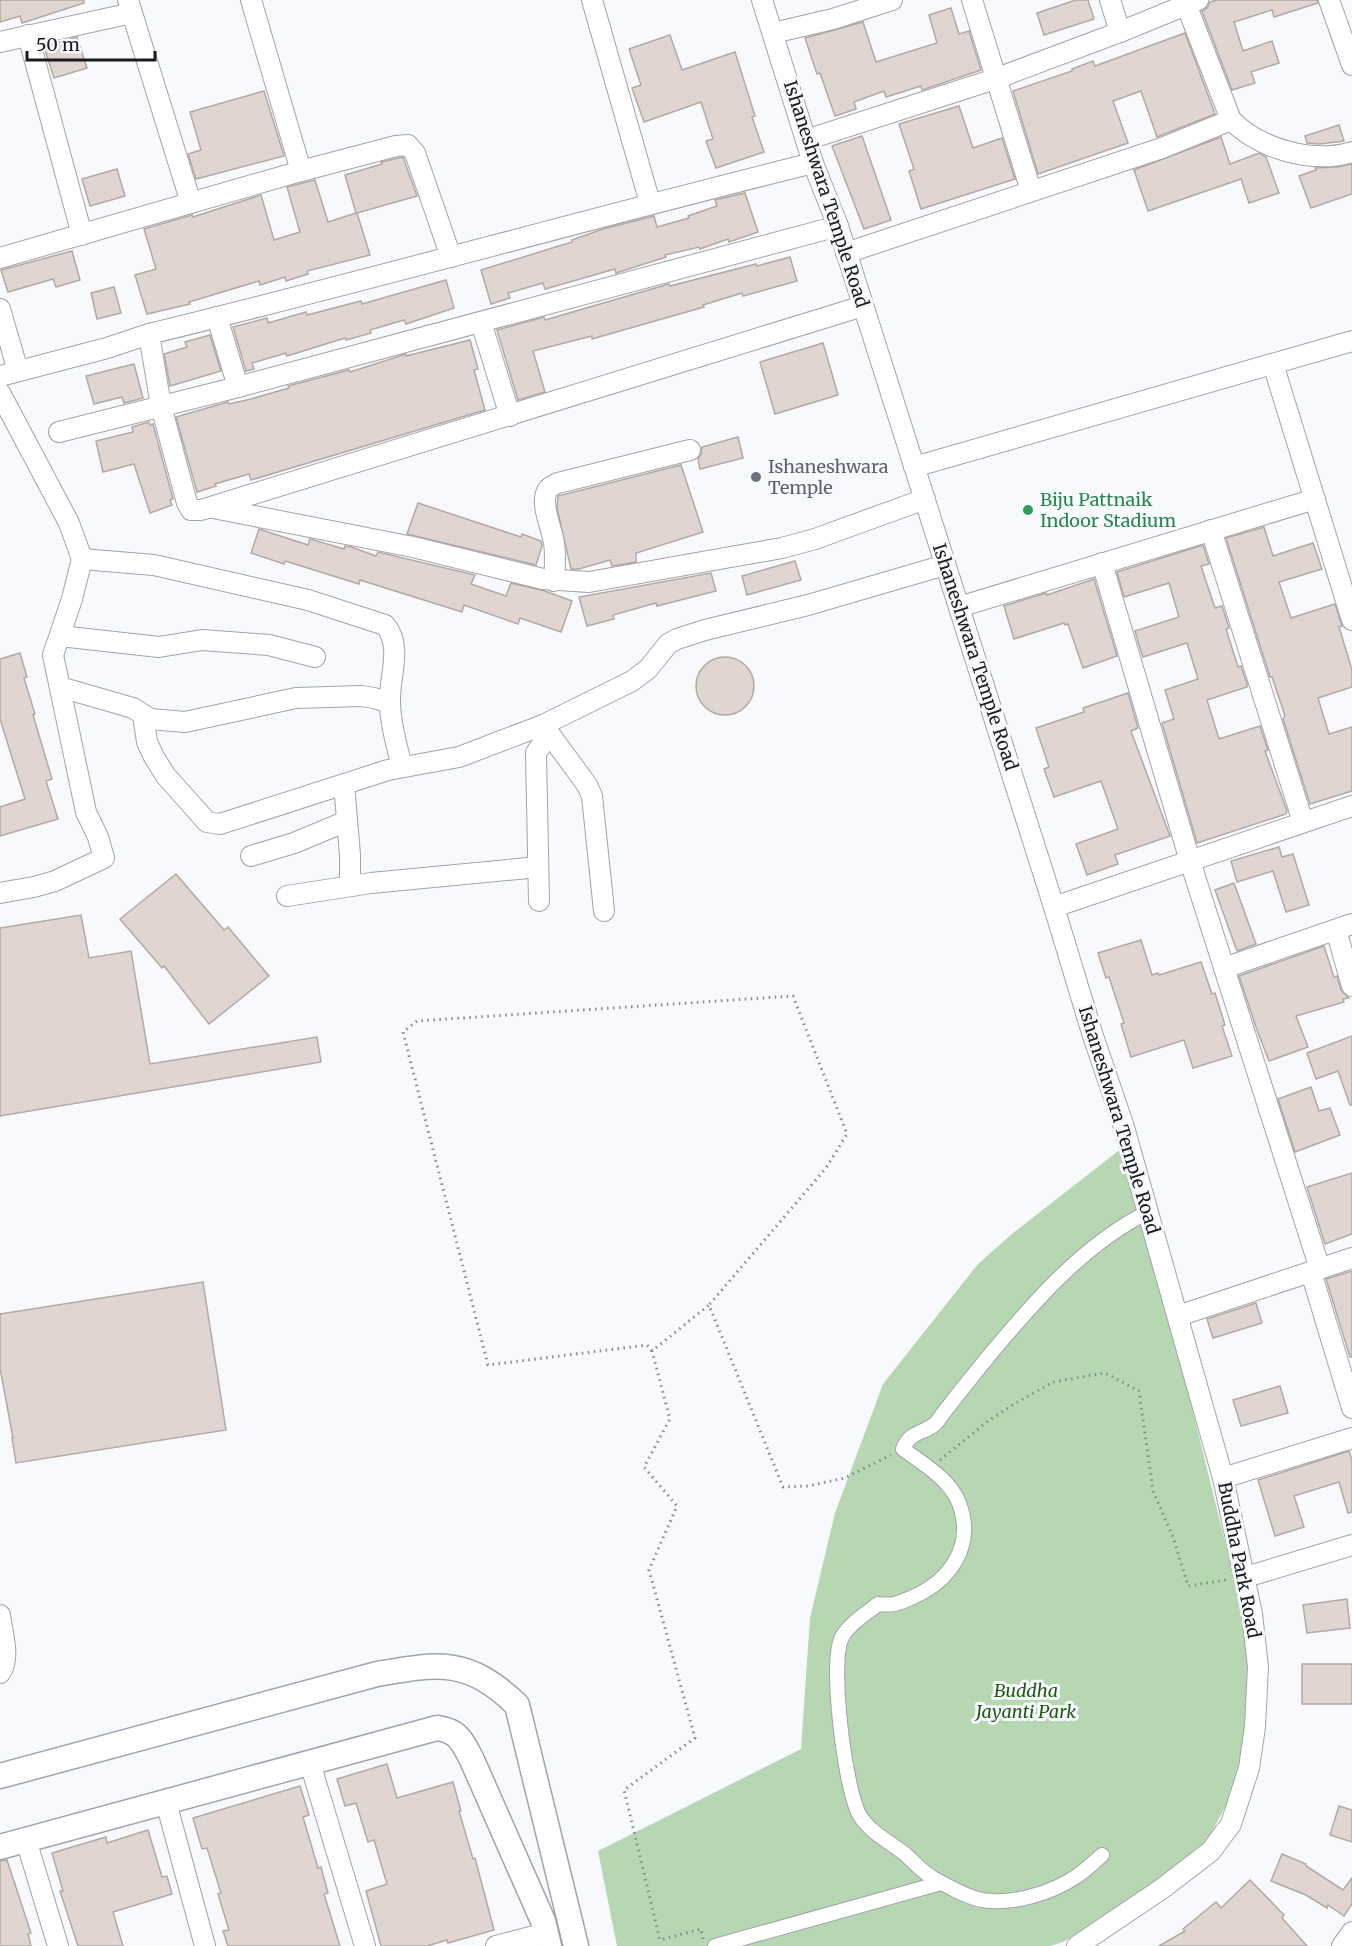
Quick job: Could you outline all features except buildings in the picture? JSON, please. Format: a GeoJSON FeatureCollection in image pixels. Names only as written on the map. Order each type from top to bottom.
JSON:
{"type":"FeatureCollection","features":[{"type":"Feature","properties":{"kind":"street"},"geometry":{"type":"LineString","coordinates":[[251,0],[301,171]]}},
{"type":"Feature","properties":{"kind":"street"},"geometry":{"type":"LineString","coordinates":[[592,0],[650,203]]}},
{"type":"Feature","properties":{"kind":"street","name":"Ishaneshwara Temple Road"},"geometry":{"type":"LineString","coordinates":[[762,0],[813,163],[838,226],[1054,908],[1092,1036],[1123,1124],[1178,1316]]}},
{"type":"Feature","properties":{"kind":"street"},"geometry":{"type":"LineString","coordinates":[[773,33],[833,19],[892,0]]}},
{"type":"Feature","properties":{"kind":"street"},"geometry":{"type":"LineString","coordinates":[[972,0],[1031,191]]}},
{"type":"Feature","properties":{"kind":"street"},"geometry":{"type":"LineString","coordinates":[[1110,0],[1120,32]]}},
{"type":"Feature","properties":{"kind":"street"},"geometry":{"type":"LineString","coordinates":[[1329,0],[1348,44],[1352,65]]}},
{"type":"Feature","properties":{"kind":"street"},"geometry":{"type":"LineString","coordinates":[[806,140],[995,79],[1192,2],[1231,120],[1243,132],[1258,140],[1297,153],[1316,156],[1352,152]]}},
{"type":"Feature","properties":{"kind":"street"},"geometry":{"type":"LineString","coordinates":[[0,42],[130,6],[191,203]]}},
{"type":"Feature","properties":{"kind":"street"},"geometry":{"type":"LineString","coordinates":[[28,35],[82,235]]}},
{"type":"Feature","properties":{"kind":"street"},"geometry":{"type":"LineString","coordinates":[[846,253],[1162,148],[1231,120]]}},
{"type":"Feature","properties":{"kind":"street"},"geometry":{"type":"LineString","coordinates":[[0,258],[301,171],[396,146],[408,145],[415,153],[451,257]]}},
{"type":"Feature","properties":{"kind":"street"},"geometry":{"type":"LineString","coordinates":[[0,309],[9,374],[107,348],[149,334],[451,257],[650,203],[813,163]]}},
{"type":"Feature","properties":{"kind":"street"},"geometry":{"type":"LineString","coordinates":[[58,432],[238,387],[838,226]]}},
{"type":"Feature","properties":{"kind":"street"},"geometry":{"type":"LineString","coordinates":[[149,334],[161,406],[187,503],[191,510],[201,510],[863,306]]}},
{"type":"Feature","properties":{"kind":"street"},"geometry":{"type":"LineString","coordinates":[[217,318],[238,387]]}},
{"type":"Feature","properties":{"kind":"street"},"geometry":{"type":"LineString","coordinates":[[481,322],[510,416]]}},
{"type":"Feature","properties":{"kind":"street"},"geometry":{"type":"LineString","coordinates":[[914,467],[1352,341]]}},
{"type":"Feature","properties":{"kind":"street"},"geometry":{"type":"LineString","coordinates":[[1273,364],[1352,620]]}},
{"type":"Feature","properties":{"kind":"street"},"geometry":{"type":"LineString","coordinates":[[0,393],[69,523],[82,559],[72,599],[53,655],[86,812],[98,837],[104,858],[55,881],[0,893]]}},
{"type":"Feature","properties":{"kind":"street"},"geometry":{"type":"LineString","coordinates":[[554,581],[556,561],[554,540],[545,508],[545,493],[549,487],[690,450]]}},
{"type":"Feature","properties":{"kind":"street"},"geometry":{"type":"LineString","coordinates":[[211,507],[413,547],[554,581],[589,582],[782,548],[815,539],[925,499]]}},
{"type":"Feature","properties":{"kind":"street"},"geometry":{"type":"LineString","coordinates":[[959,607],[1315,499]]}},
{"type":"Feature","properties":{"kind":"street"},"geometry":{"type":"LineString","coordinates":[[1211,531],[1303,822]]}},
{"type":"Feature","properties":{"kind":"street"},"geometry":{"type":"LineString","coordinates":[[82,559],[154,565],[308,600],[385,625],[392,632],[395,644],[390,703],[402,767]]}},
{"type":"Feature","properties":{"kind":"street"},"geometry":{"type":"LineString","coordinates":[[1102,563],[1315,1270],[1352,1408]]}},
{"type":"Feature","properties":{"kind":"street"},"geometry":{"type":"LineString","coordinates":[[142,715],[147,742],[166,776],[207,822],[220,824],[344,783],[402,767],[459,757],[546,730],[632,681],[648,669],[668,644],[677,639],[808,605],[945,565]]}},
{"type":"Feature","properties":{"kind":"street"},"geometry":{"type":"LineString","coordinates":[[60,636],[159,647],[202,640],[269,645],[315,657]]}},
{"type":"Feature","properties":{"kind":"street"},"geometry":{"type":"LineString","coordinates":[[60,687],[133,708],[150,719],[185,722],[296,698],[361,696],[390,703]]}},
{"type":"Feature","properties":{"kind":"street"},"geometry":{"type":"LineString","coordinates":[[539,901],[536,753],[546,730]]}},
{"type":"Feature","properties":{"kind":"street"},"geometry":{"type":"LineString","coordinates":[[546,730],[587,785],[592,796],[604,910]]}},
{"type":"Feature","properties":{"kind":"street"},"geometry":{"type":"LineString","coordinates":[[344,783],[350,886]]}},
{"type":"Feature","properties":{"kind":"street"},"geometry":{"type":"LineString","coordinates":[[1054,908],[1352,806]]}},
{"type":"Feature","properties":{"kind":"street"},"geometry":{"type":"LineString","coordinates":[[251,856],[294,843],[347,822]]}},
{"type":"Feature","properties":{"kind":"street"},"geometry":{"type":"LineString","coordinates":[[287,896],[350,886],[538,867]]}},
{"type":"Feature","properties":{"kind":"street"},"geometry":{"type":"LineString","coordinates":[[1224,968],[1344,927],[1352,986]]}},
{"type":"Feature","properties":{"kind":"street"},"geometry":{"type":"LineString","coordinates":[[1102,1855],[1078,1876],[1029,1897],[1012,1900],[981,1900],[930,1876],[870,1827],[858,1814],[842,1748],[838,1656],[841,1640],[849,1627],[878,1604],[894,1606],[927,1591],[954,1566],[962,1548],[963,1524],[959,1503],[950,1487],[903,1449],[906,1443],[914,1434],[934,1425],[1010,1330],[1096,1245],[1121,1226],[1148,1212]]}},
{"type":"Feature","properties":{"kind":"street"},"geometry":{"type":"LineString","coordinates":[[1178,1316],[1352,1258]]}},
{"type":"Feature","properties":{"kind":"street","name":"Buddha Park Road"},"geometry":{"type":"LineString","coordinates":[[1079,1946],[1163,1888],[1211,1851],[1231,1824],[1249,1768],[1255,1727],[1258,1667],[1252,1614],[1246,1577],[1223,1478],[1178,1316]]}},
{"type":"Feature","properties":{"kind":"street"},"geometry":{"type":"LineString","coordinates":[[1223,1478],[1352,1438]]}},
{"type":"Feature","properties":{"kind":"street"},"geometry":{"type":"LineString","coordinates":[[1246,1577],[1352,1545]]}},
{"type":"Feature","properties":{"kind":"street"},"geometry":{"type":"LineString","coordinates":[[0,1615],[5,1667],[0,1673]]}},
{"type":"Feature","properties":{"kind":"street"},"geometry":{"type":"LineString","coordinates":[[0,1776],[377,1674],[426,1665],[448,1667],[476,1674],[499,1688],[517,1705],[576,1946]]}},
{"type":"Feature","properties":{"kind":"street"},"geometry":{"type":"LineString","coordinates":[[0,1847],[437,1728],[450,1730],[460,1739],[472,1760],[543,1921],[548,1940],[496,1946]]}},
{"type":"Feature","properties":{"kind":"street"},"geometry":{"type":"LineString","coordinates":[[310,1763],[365,1946]]}},
{"type":"Feature","properties":{"kind":"street"},"geometry":{"type":"LineString","coordinates":[[166,1802],[205,1946]]}},
{"type":"Feature","properties":{"kind":"street"},"geometry":{"type":"LineString","coordinates":[[26,1840],[58,1946]]}},
{"type":"Feature","properties":{"kind":"street"},"geometry":{"type":"LineString","coordinates":[[715,1946],[941,1882]]}},
{"type":"Feature","properties":{"kind":"street"},"geometry":{"type":"LineString","coordinates":[[1341,1946],[1352,1932]]}},
{"type":"Feature","properties":{"kind":"path"},"geometry":{"type":"LineString","coordinates":[[652,1351],[709,1305],[826,1168],[847,1134],[793,996],[417,1021],[403,1032],[488,1365],[647,1345],[652,1351],[670,1419],[644,1467],[677,1506],[649,1570],[695,1738],[624,1790],[660,1940],[701,1929],[705,1946]]}},
{"type":"Feature","properties":{"kind":"path"},"geometry":{"type":"LineString","coordinates":[[709,1305],[783,1487],[807,1486],[845,1478],[903,1449]]}},
{"type":"Feature","properties":{"kind":"path"},"geometry":{"type":"LineString","coordinates":[[929,1469],[988,1421],[1053,1382],[1105,1373],[1139,1391],[1153,1491],[1173,1537],[1188,1586],[1246,1577]]}},
{"type":"Feature","properties":{"kind":"green space","name":"Buddha Jayanti Park"},"geometry":{"type":"Polygon","coordinates":[[[1127,1144],[1248,1635],[1247,1722],[1233,1792],[1206,1843],[1130,1902],[1063,1942],[1050,1946],[617,1946],[598,1851],[801,1749],[810,1618],[835,1513],[883,1384],[978,1264],[1013,1233],[1127,1144]]]}},
{"type":"Feature","properties":{"kind":"place","name":"Ishaneshwara Temple"},"geometry":{"type":"Point","coordinates":[756,477]}},
{"type":"Feature","properties":{"kind":"place","name":"Biju Pattnaik Indoor Stadium"},"geometry":{"type":"Point","coordinates":[1028,510]}}]}
